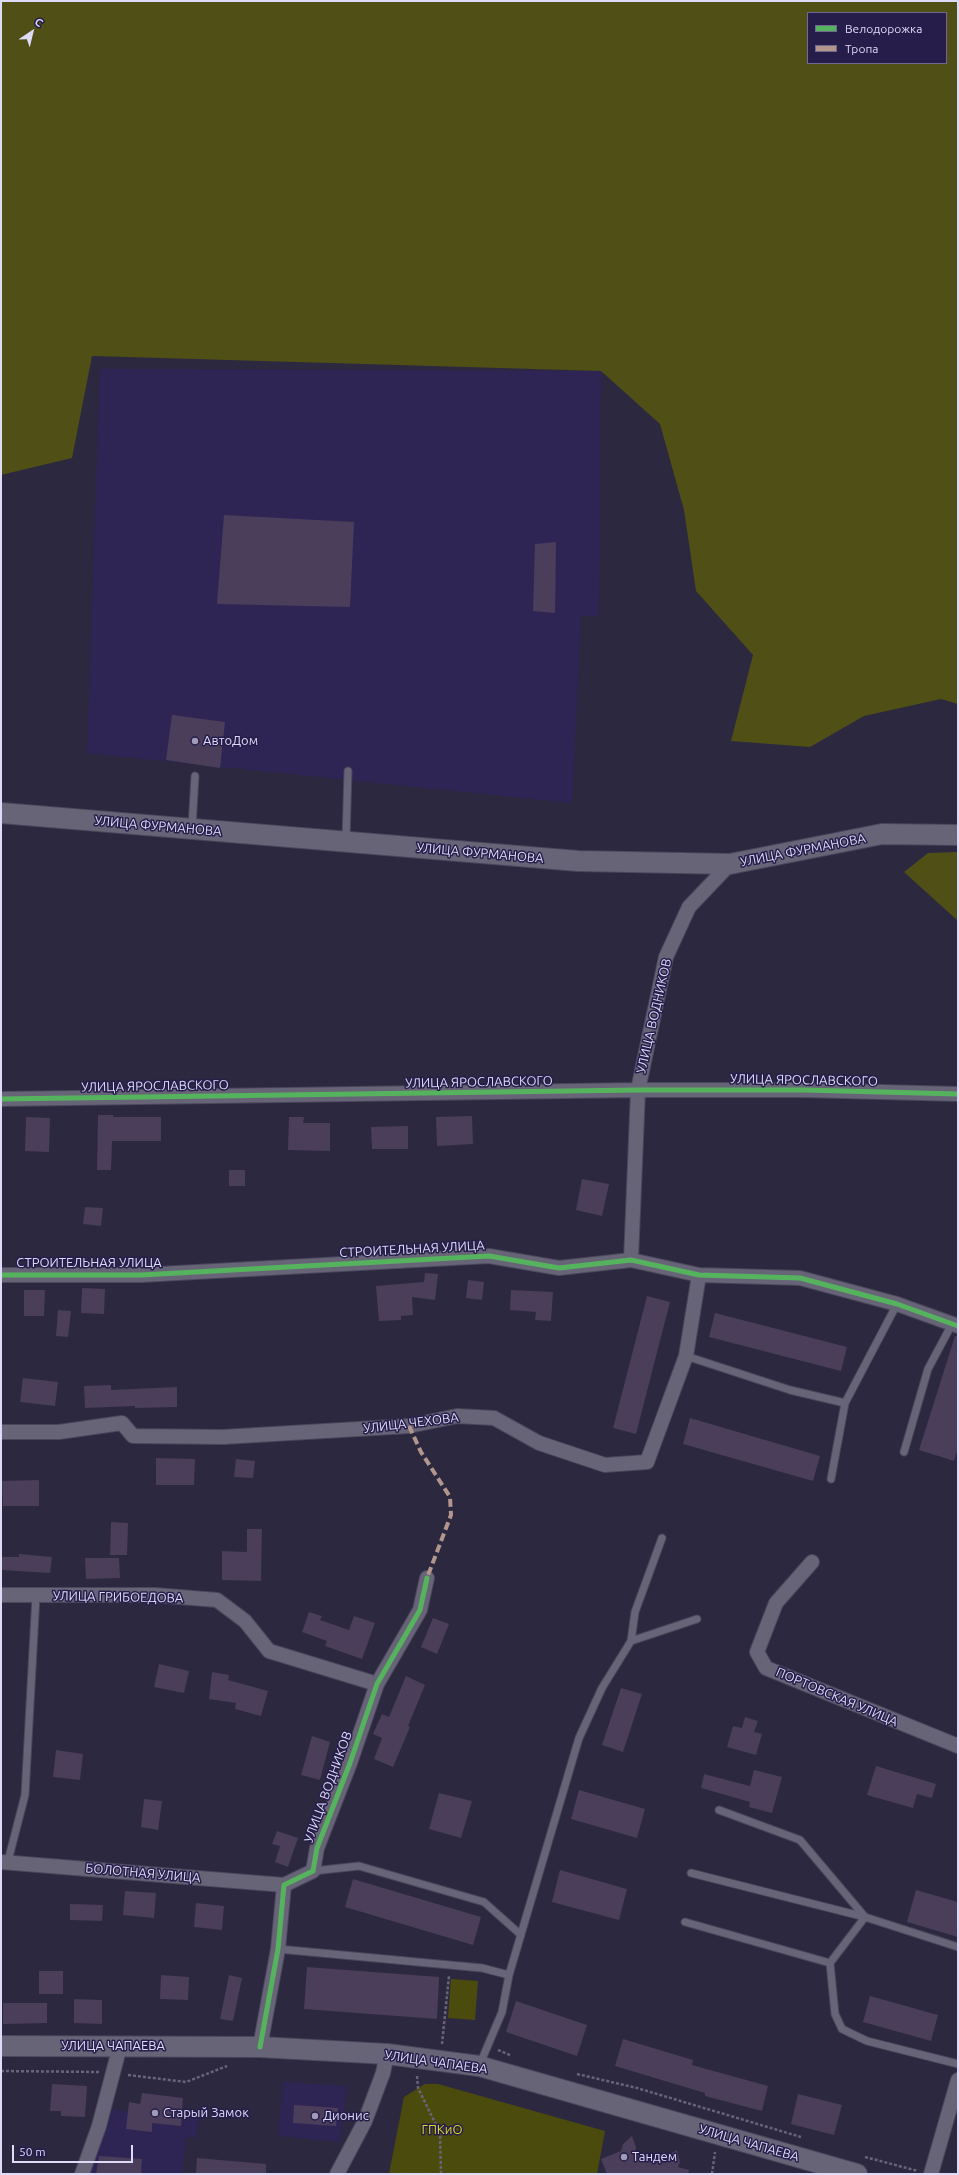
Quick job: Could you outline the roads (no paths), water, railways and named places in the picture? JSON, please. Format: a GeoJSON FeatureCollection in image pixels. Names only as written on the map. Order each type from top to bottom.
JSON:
{"type":"FeatureCollection","features":[{"type":"Feature","properties":{"kind":"main road","name":"УЛИЦА ФУРМАНОВА"},"geometry":{"type":"LineString","coordinates":[[1,813],[578,861],[730,864],[882,834],[958,835]]}},
{"type":"Feature","properties":{"kind":"main road","name":"УЛИЦА ЧАПАЕВА"},"geometry":{"type":"LineString","coordinates":[[1,2046],[260,2047],[387,2054],[479,2066],[858,2164]]}},
{"type":"Feature","properties":{"kind":"street","name":"УЛИЦА ВОДНИКОВ"},"geometry":{"type":"LineString","coordinates":[[631,1260],[638,1090],[666,957],[689,907],[730,864]]}},
{"type":"Feature","properties":{"kind":"street","name":"УЛИЦА ЯРОСЛАВСКОГО"},"geometry":{"type":"LineString","coordinates":[[1,1098],[638,1090],[804,1090],[958,1094]]}},
{"type":"Feature","properties":{"kind":"street","name":"СТРОИТЕЛЬНАЯ УЛИЦА"},"geometry":{"type":"LineString","coordinates":[[1,1275],[141,1275],[489,1256],[559,1268],[631,1260],[699,1275],[800,1278],[897,1304],[955,1325]]}},
{"type":"Feature","properties":{"kind":"street","name":"УЛИЦА ЧЕХОВА"},"geometry":{"type":"LineString","coordinates":[[1,1432],[59,1432],[122,1423],[133,1436],[223,1437],[409,1426],[457,1416],[494,1418],[539,1444],[605,1465],[647,1462],[686,1356],[699,1275]]}},
{"type":"Feature","properties":{"kind":"street","name":"ПОРТОВСКАЯ УЛИЦА"},"geometry":{"type":"LineString","coordinates":[[812,1562],[776,1603],[757,1652],[766,1668],[958,1746]]}},
{"type":"Feature","properties":{"kind":"street","name":"УЛИЦА ВОДНИКОВ"},"geometry":{"type":"LineString","coordinates":[[313,1871],[317,1848],[350,1763],[377,1684],[420,1610],[427,1578]]}},
{"type":"Feature","properties":{"kind":"street","name":"УЛИЦА ГРИБОЕДОВА"},"geometry":{"type":"LineString","coordinates":[[1,1595],[155,1595],[217,1600],[245,1622],[269,1651],[377,1684]]}},
{"type":"Feature","properties":{"kind":"street","name":"БОЛОТНАЯ УЛИЦА"},"geometry":{"type":"LineString","coordinates":[[5,1861],[284,1885]]}},
{"type":"Feature","properties":{"kind":"street"},"geometry":{"type":"LineString","coordinates":[[260,2047],[278,1949],[284,1885],[313,1871]]}},
{"type":"Feature","properties":{"kind":"street"},"geometry":{"type":"LineString","coordinates":[[82,2174],[99,2126],[120,2046]]}},
{"type":"Feature","properties":{"kind":"street"},"geometry":{"type":"LineString","coordinates":[[337,2174],[365,2121],[383,2073],[387,2054]]}},
{"type":"Feature","properties":{"kind":"street"},"geometry":{"type":"LineString","coordinates":[[931,2173],[958,2080]]}},
{"type":"Feature","properties":{"kind":"lane"},"geometry":{"type":"LineString","coordinates":[[346,842],[348,771]]}},
{"type":"Feature","properties":{"kind":"lane"},"geometry":{"type":"LineString","coordinates":[[192,829],[195,776]]}},
{"type":"Feature","properties":{"kind":"lane"},"geometry":{"type":"LineString","coordinates":[[831,1479],[845,1403],[897,1304]]}},
{"type":"Feature","properties":{"kind":"lane"},"geometry":{"type":"LineString","coordinates":[[904,1452],[928,1369],[955,1325]]}},
{"type":"Feature","properties":{"kind":"lane"},"geometry":{"type":"LineString","coordinates":[[686,1356],[790,1390],[845,1403]]}},
{"type":"Feature","properties":{"kind":"lane"},"geometry":{"type":"LineString","coordinates":[[479,2066],[502,2012],[509,1975],[580,1738],[602,1688],[631,1640],[635,1612],[662,1538]]}},
{"type":"Feature","properties":{"kind":"lane"},"geometry":{"type":"LineString","coordinates":[[5,1861],[25,1795],[36,1596]]}},
{"type":"Feature","properties":{"kind":"lane"},"geometry":{"type":"LineString","coordinates":[[631,1640],[698,1619]]}},
{"type":"Feature","properties":{"kind":"lane"},"geometry":{"type":"LineString","coordinates":[[719,1810],[800,1840],[865,1917]]}},
{"type":"Feature","properties":{"kind":"lane"},"geometry":{"type":"LineString","coordinates":[[313,1871],[358,1866],[484,1902],[522,1935]]}},
{"type":"Feature","properties":{"kind":"lane"},"geometry":{"type":"LineString","coordinates":[[691,1873],[865,1917],[958,1947]]}},
{"type":"Feature","properties":{"kind":"lane"},"geometry":{"type":"LineString","coordinates":[[865,1917],[830,1963],[835,2014],[842,2028],[867,2041],[958,2064]]}},
{"type":"Feature","properties":{"kind":"lane"},"geometry":{"type":"LineString","coordinates":[[685,1922],[830,1963]]}},
{"type":"Feature","properties":{"kind":"lane"},"geometry":{"type":"LineString","coordinates":[[278,1949],[482,1968],[509,1975]]}},
{"type":"Feature","properties":{"kind":"place","name":"АвтоДом"},"geometry":{"type":"Point","coordinates":[195,741]}},
{"type":"Feature","properties":{"kind":"place","name":"Старый Замок"},"geometry":{"type":"Point","coordinates":[155,2113]}},
{"type":"Feature","properties":{"kind":"place","name":"Дионис"},"geometry":{"type":"Point","coordinates":[315,2116]}},
{"type":"Feature","properties":{"kind":"place","name":"Тандем"},"geometry":{"type":"Point","coordinates":[624,2157]}},
{"type":"Feature","properties":{"kind":"park label","name":"ГПКиО"},"geometry":{"type":"Point","coordinates":[442,2130]}}]}
